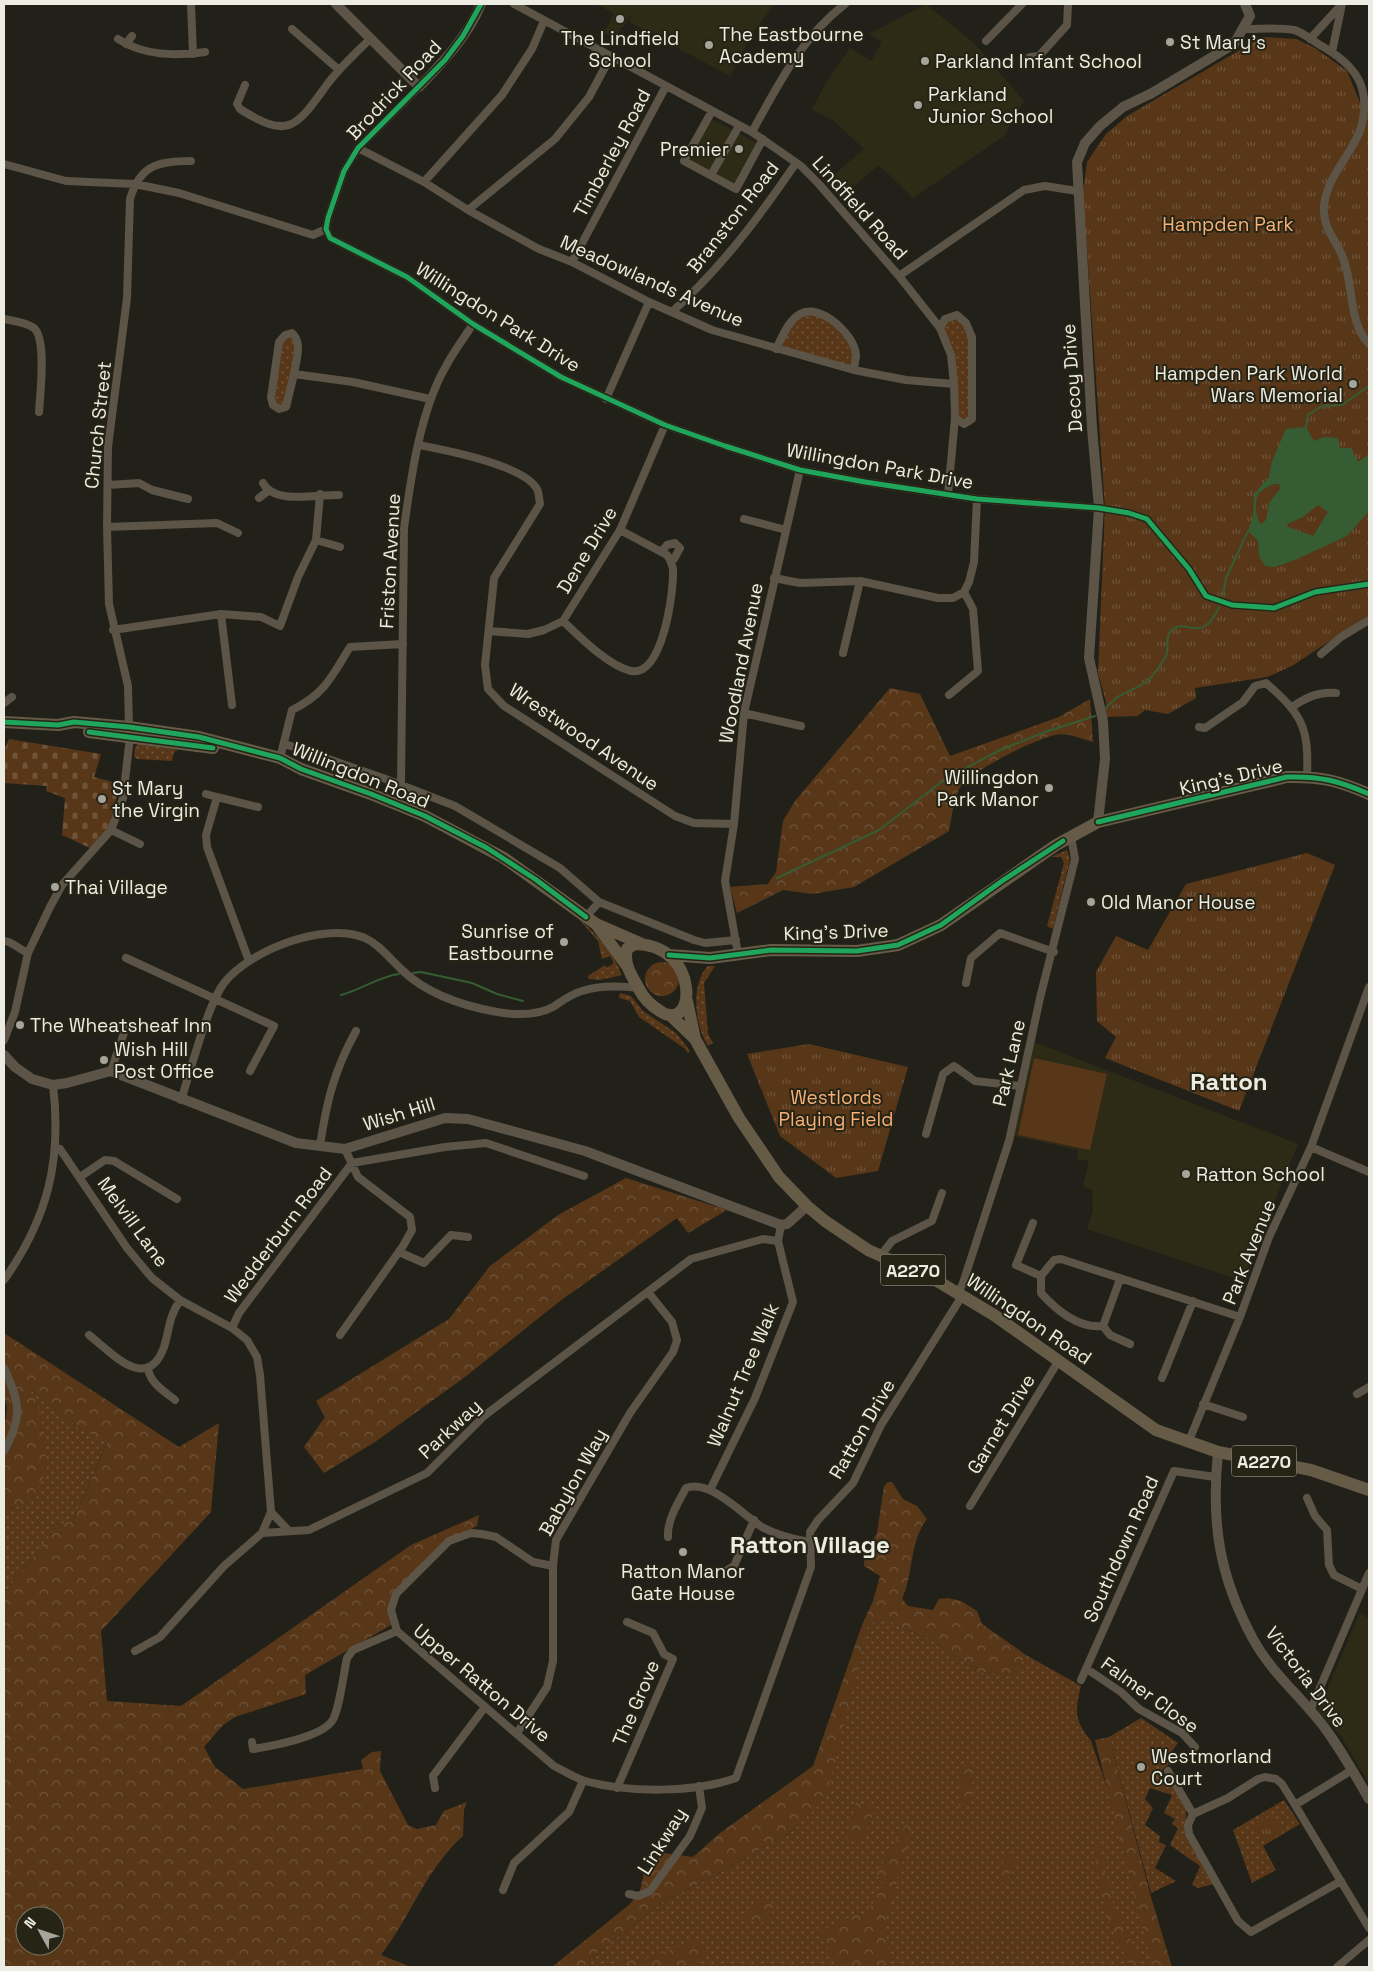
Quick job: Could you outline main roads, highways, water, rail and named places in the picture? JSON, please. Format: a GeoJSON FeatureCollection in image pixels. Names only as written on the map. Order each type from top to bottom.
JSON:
{"type":"FeatureCollection","features":[{"type":"Feature","properties":{"kind":"main road"},"geometry":{"type":"LineString","coordinates":[[4,722],[58,725],[74,722],[242,754],[286,768],[301,770]]}},
{"type":"Feature","properties":{"kind":"main road","name":"Willingdon Road"},"geometry":{"type":"LineString","coordinates":[[130,732],[199,738],[280,758],[301,770],[371,794],[448,828],[504,858],[591,921],[669,955]]}},
{"type":"Feature","properties":{"kind":"main road","name":"King's Drive"},"geometry":{"type":"LineString","coordinates":[[669,955],[710,958],[771,950],[857,951],[898,945],[941,925],[1002,881],[1098,822],[1287,777],[1307,777],[1339,781],[1369,794]]}},
{"type":"Feature","properties":{"kind":"main road","name":"Willingdon Road"},"geometry":{"type":"LineString","coordinates":[[591,921],[629,970],[647,1002],[664,1014],[670,1015],[695,1040],[739,1118],[779,1177],[807,1206],[854,1240],[881,1256],[960,1294],[994,1314],[1156,1430],[1188,1443],[1218,1452],[1311,1470],[1369,1490]]}},
{"type":"Feature","properties":{"kind":"main road"},"geometry":{"type":"LineString","coordinates":[[629,970],[626,960],[627,950],[634,944],[643,944]]}},
{"type":"Feature","properties":{"kind":"main road"},"geometry":{"type":"LineString","coordinates":[[669,955],[681,968],[686,985]]}},
{"type":"Feature","properties":{"kind":"main road"},"geometry":{"type":"LineString","coordinates":[[686,985],[695,968],[710,958]]}},
{"type":"Feature","properties":{"kind":"main road","name":"Willingdon Road"},"geometry":{"type":"LineString","coordinates":[[686,985],[695,1040]]}},
{"type":"Feature","properties":{"kind":"main road"},"geometry":{"type":"LineString","coordinates":[[670,1015],[680,1012],[687,1000]]}},
{"type":"Feature","properties":{"kind":"waterway"},"geometry":{"type":"LineString","coordinates":[[1306,427],[1308,415],[1322,406],[1342,405],[1369,386]]}},
{"type":"Feature","properties":{"kind":"waterway"},"geometry":{"type":"LineString","coordinates":[[1223,595],[1226,578],[1248,531]]}},
{"type":"Feature","properties":{"kind":"waterway"},"geometry":{"type":"LineString","coordinates":[[1105,709],[1118,697],[1143,684],[1152,676],[1167,654],[1168,635],[1173,629],[1178,626],[1201,628],[1207,625],[1219,607]]}},
{"type":"Feature","properties":{"kind":"waterway"},"geometry":{"type":"LineString","coordinates":[[777,878],[879,830],[944,780],[998,751],[1045,732],[1095,716]]}},
{"type":"Feature","properties":{"kind":"waterway"},"geometry":{"type":"LineString","coordinates":[[413,973],[421,972],[472,983],[497,994],[523,1001]]}},
{"type":"Feature","properties":{"kind":"waterway"},"geometry":{"type":"LineString","coordinates":[[341,995],[385,977],[399,974]]}},
{"type":"Feature","properties":{"kind":"place","name":"The Lindfield School"},"geometry":{"type":"Point","coordinates":[620,19]}},
{"type":"Feature","properties":{"kind":"place","name":"St Mary's"},"geometry":{"type":"Point","coordinates":[1170,42]}},
{"type":"Feature","properties":{"kind":"place","name":"The Eastbourne Academy"},"geometry":{"type":"Point","coordinates":[709,45]}},
{"type":"Feature","properties":{"kind":"place","name":"Parkland Infant School"},"geometry":{"type":"Point","coordinates":[925,61]}},
{"type":"Feature","properties":{"kind":"place","name":"Parkland Junior School"},"geometry":{"type":"Point","coordinates":[918,105]}},
{"type":"Feature","properties":{"kind":"place","name":"Premier"},"geometry":{"type":"Point","coordinates":[739,149]}},
{"type":"Feature","properties":{"kind":"place","name":"Hampden Park World Wars Memorial"},"geometry":{"type":"Point","coordinates":[1353,384]}},
{"type":"Feature","properties":{"kind":"place","name":"Willingdon Park Manor"},"geometry":{"type":"Point","coordinates":[1049,788]}},
{"type":"Feature","properties":{"kind":"place","name":"St Mary the Virgin"},"geometry":{"type":"Point","coordinates":[102,799]}},
{"type":"Feature","properties":{"kind":"place","name":"Thai Village"},"geometry":{"type":"Point","coordinates":[55,887]}},
{"type":"Feature","properties":{"kind":"place","name":"Old Manor House"},"geometry":{"type":"Point","coordinates":[1091,902]}},
{"type":"Feature","properties":{"kind":"place","name":"Sunrise of Eastbourne"},"geometry":{"type":"Point","coordinates":[564,942]}},
{"type":"Feature","properties":{"kind":"place","name":"The Wheatsheaf Inn"},"geometry":{"type":"Point","coordinates":[20,1025]}},
{"type":"Feature","properties":{"kind":"place","name":"Wish Hill Post Office"},"geometry":{"type":"Point","coordinates":[104,1060]}},
{"type":"Feature","properties":{"kind":"place","name":"Ratton School"},"geometry":{"type":"Point","coordinates":[1186,1174]}},
{"type":"Feature","properties":{"kind":"place","name":"Ratton Manor Gate House"},"geometry":{"type":"Point","coordinates":[683,1552]}},
{"type":"Feature","properties":{"kind":"place","name":"Westmorland Court"},"geometry":{"type":"Point","coordinates":[1141,1767]}},
{"type":"Feature","properties":{"kind":"district","name":"Ratton"},"geometry":{"type":"Point","coordinates":[1229,1081]}},
{"type":"Feature","properties":{"kind":"district","name":"Ratton Village"},"geometry":{"type":"Point","coordinates":[810,1544]}},
{"type":"Feature","properties":{"kind":"park label","name":"Hampden Park"},"geometry":{"type":"Point","coordinates":[1228,224]}},
{"type":"Feature","properties":{"kind":"park label","name":"Westlords Playing Field"},"geometry":{"type":"Point","coordinates":[836,1108]}}]}
